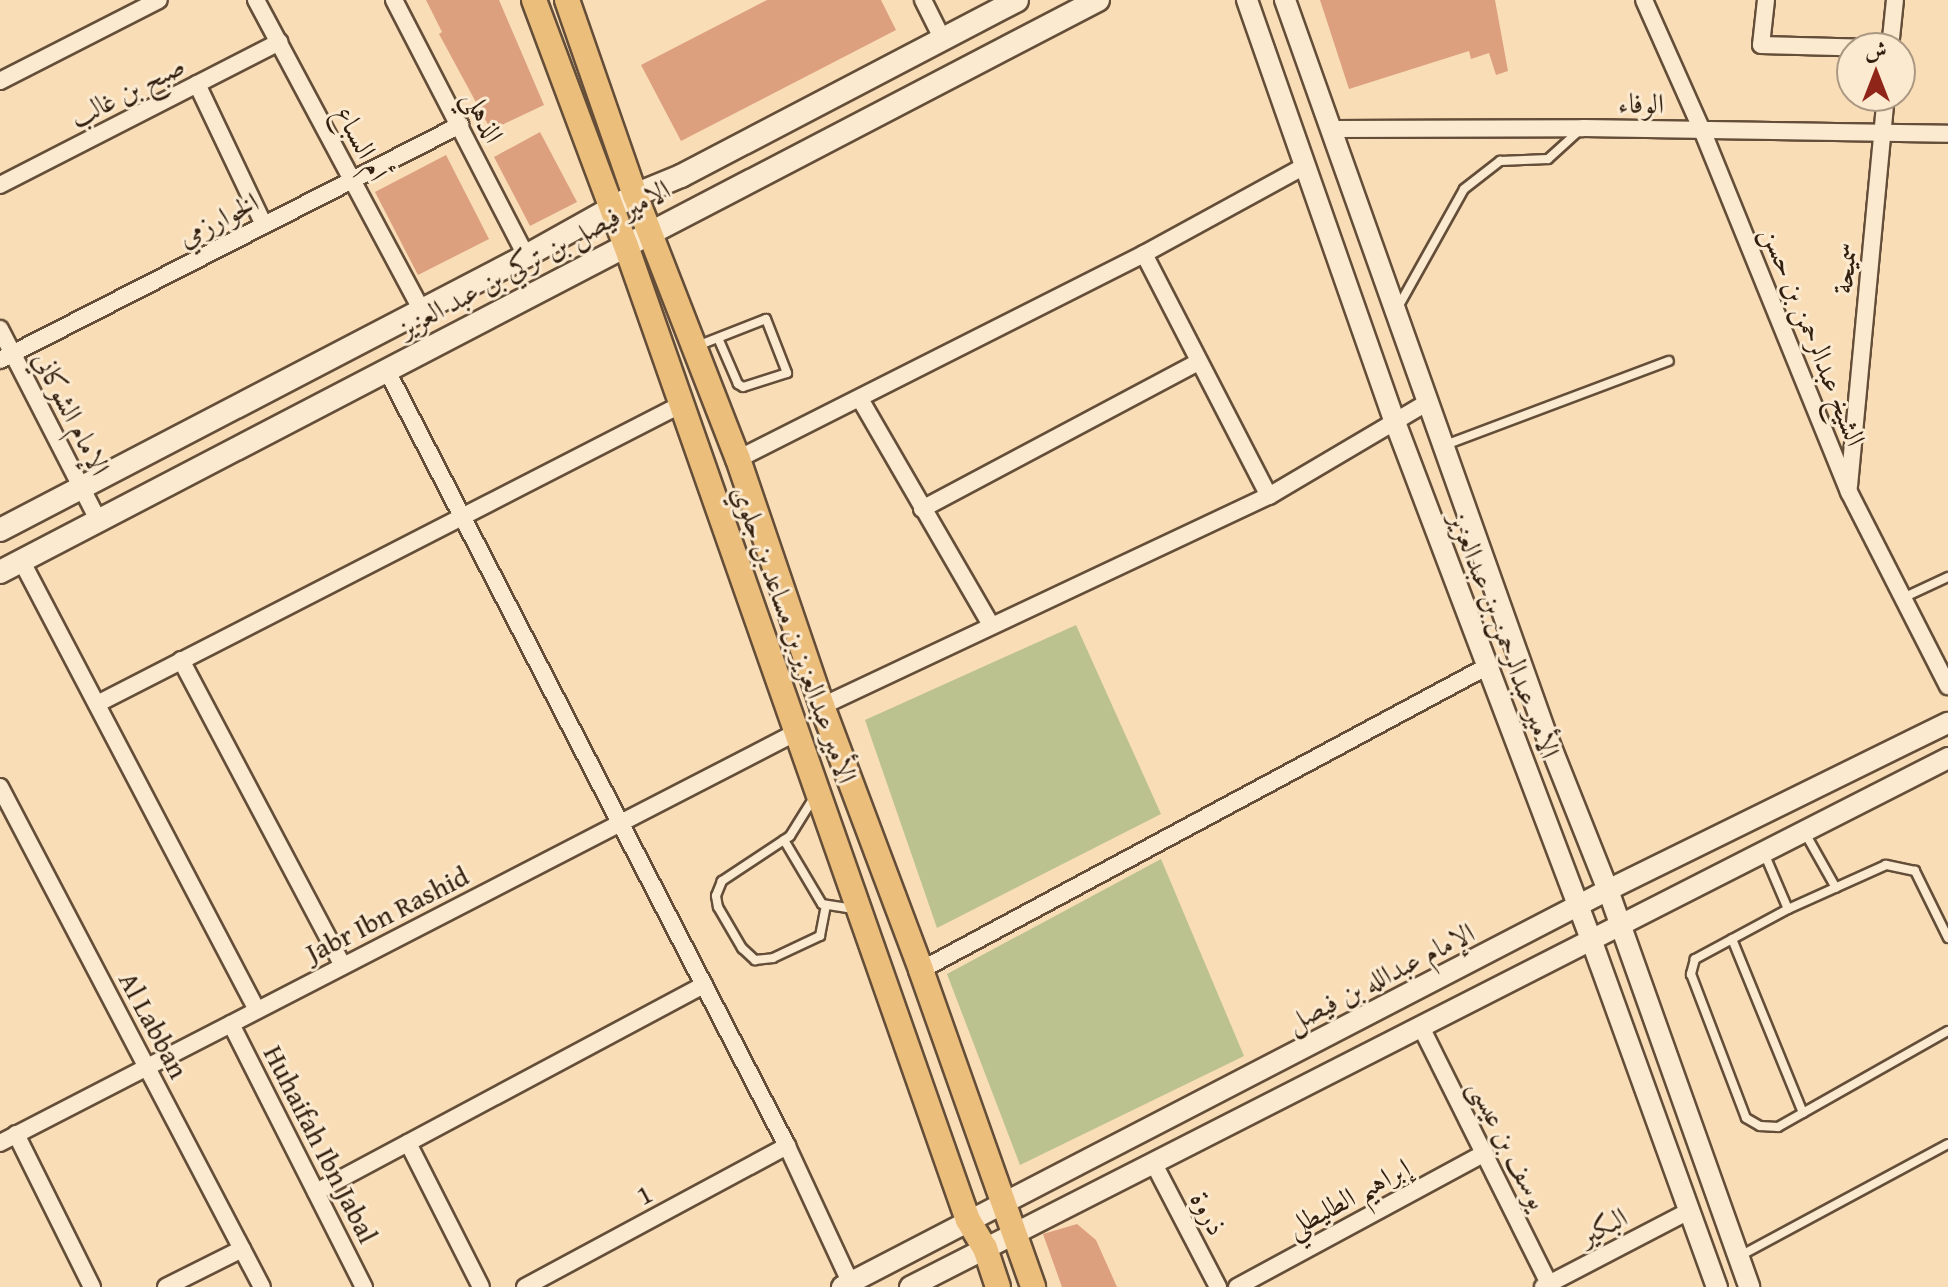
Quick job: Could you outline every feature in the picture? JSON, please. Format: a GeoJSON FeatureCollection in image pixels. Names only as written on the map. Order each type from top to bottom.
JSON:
{"type":"FeatureCollection","features":[{"type":"Feature","properties":{"kind":"main road","name":"الأمير عبدالعزيز بن مساعد بن جلوي"},"geometry":{"type":"LineString","coordinates":[[534,0],[625,243],[680,405],[799,731],[968,1220],[985,1248],[998,1287]]}},
{"type":"Feature","properties":{"kind":"main road","name":"الأمير عبدالعزيز بن مساعد بن جلوي"},"geometry":{"type":"LineString","coordinates":[[567,0],[635,195],[738,459],[822,706],[921,970],[1033,1287]]}},
{"type":"Feature","properties":{"kind":"main road","name":"الامير فيصل بن تركي بن عبد العزيز"},"geometry":{"type":"LineString","coordinates":[[0,530],[422,311],[635,195],[681,176],[1017,0]]}},
{"type":"Feature","properties":{"kind":"main road","name":"الامير فيصل بن تركي بن عبد العزيز"},"geometry":{"type":"LineString","coordinates":[[0,572],[625,243],[1098,0]]}},
{"type":"Feature","properties":{"kind":"street"},"geometry":{"type":"LineString","coordinates":[[0,81],[159,0]]}},
{"type":"Feature","properties":{"kind":"street","name":"أم السباع"},"geometry":{"type":"LineString","coordinates":[[256,0],[422,311]]}},
{"type":"Feature","properties":{"kind":"street","name":"الذهلي"},"geometry":{"type":"LineString","coordinates":[[394,0],[526,256]]}},
{"type":"Feature","properties":{"kind":"street"},"geometry":{"type":"LineString","coordinates":[[923,0],[942,38]]}},
{"type":"Feature","properties":{"kind":"street","name":"الأمير عبدالرحمن بن عبدالعزيز"},"geometry":{"type":"LineString","coordinates":[[1247,0],[1395,422],[1592,942],[1687,1212],[1717,1287]]}},
{"type":"Feature","properties":{"kind":"street","name":"الأمير عبدالرحمن بن عبدالعزيز"},"geometry":{"type":"LineString","coordinates":[[1285,0],[1547,737],[1608,890],[1749,1287]]}},
{"type":"Feature","properties":{"kind":"street","name":"الشيخ عبدالرحمن بن حسن"},"geometry":{"type":"LineString","coordinates":[[1644,0],[1702,130],[1849,492],[1948,686]]}},
{"type":"Feature","properties":{"kind":"street"},"geometry":{"type":"LineString","coordinates":[[1766,0],[1761,45],[1836,47]]}},
{"type":"Feature","properties":{"kind":"street"},"geometry":{"type":"LineString","coordinates":[[1892,32],[1895,0]]}},
{"type":"Feature","properties":{"kind":"street","name":"صبح بن غالب"},"geometry":{"type":"LineString","coordinates":[[0,185],[279,42]]}},
{"type":"Feature","properties":{"kind":"street"},"geometry":{"type":"LineString","coordinates":[[197,84],[264,225]]}},
{"type":"Feature","properties":{"kind":"street","name":"سميحة"},"geometry":{"type":"LineString","coordinates":[[1849,492],[1885,112]]}},
{"type":"Feature","properties":{"kind":"street","name":"الخوارزمي"},"geometry":{"type":"LineString","coordinates":[[6,357],[460,125]]}},
{"type":"Feature","properties":{"kind":"street","name":"الوفاء"},"geometry":{"type":"LineString","coordinates":[[1333,129],[1583,128],[1948,134]]}},
{"type":"Feature","properties":{"kind":"street"},"geometry":{"type":"LineString","coordinates":[[738,459],[1144,254],[1305,166]]}},
{"type":"Feature","properties":{"kind":"street"},"geometry":{"type":"LineString","coordinates":[[1144,254],[1269,496]]}},
{"type":"Feature","properties":{"kind":"street","name":"الإمام الشوكاني"},"geometry":{"type":"LineString","coordinates":[[0,329],[6,357],[98,520]]}},
{"type":"Feature","properties":{"kind":"street"},"geometry":{"type":"LineString","coordinates":[[922,509],[1198,362]]}},
{"type":"Feature","properties":{"kind":"street"},"geometry":{"type":"LineString","coordinates":[[386,369],[787,1146],[846,1285]]}},
{"type":"Feature","properties":{"kind":"street"},"geometry":{"type":"LineString","coordinates":[[860,399],[991,625]]}},
{"type":"Feature","properties":{"kind":"street"},"geometry":{"type":"LineString","coordinates":[[822,706],[1269,496],[1428,402]]}},
{"type":"Feature","properties":{"kind":"street"},"geometry":{"type":"LineString","coordinates":[[97,704],[680,405]]}},
{"type":"Feature","properties":{"kind":"street"},"geometry":{"type":"LineString","coordinates":[[21,560],[257,1010]]}},
{"type":"Feature","properties":{"kind":"street"},"geometry":{"type":"LineString","coordinates":[[181,660],[343,966]]}},
{"type":"Feature","properties":{"kind":"street"},"geometry":{"type":"LineString","coordinates":[[921,970],[1488,666]]}},
{"type":"Feature","properties":{"kind":"street","name":"الإمام عبدالله بن فيصل"},"geometry":{"type":"LineString","coordinates":[[846,1285],[1608,890],[1948,723]]}},
{"type":"Feature","properties":{"kind":"street","name":"Jabr Ibn Rashid"},"geometry":{"type":"LineString","coordinates":[[0,1143],[799,731]]}},
{"type":"Feature","properties":{"kind":"street"},"geometry":{"type":"LineString","coordinates":[[910,1287],[1948,758]]}},
{"type":"Feature","properties":{"kind":"street","name":"Al Labban"},"geometry":{"type":"LineString","coordinates":[[0,787],[7,818],[147,1067],[262,1287]]}},
{"type":"Feature","properties":{"kind":"street"},"geometry":{"type":"LineString","coordinates":[[316,1192],[704,985]]}},
{"type":"Feature","properties":{"kind":"street","name":"Huhaifah Ibn Jabal"},"geometry":{"type":"LineString","coordinates":[[231,1024],[364,1287]]}},
{"type":"Feature","properties":{"kind":"street","name":"يوسف بن عيسى"},"geometry":{"type":"LineString","coordinates":[[1421,1027],[1485,1153],[1546,1286]]}},
{"type":"Feature","properties":{"kind":"street"},"geometry":{"type":"LineString","coordinates":[[1322,1038],[1313,1048],[1314,1064],[1325,1072],[1341,1068]]}},
{"type":"Feature","properties":{"kind":"street"},"geometry":{"type":"LineString","coordinates":[[1248,1076],[1263,1074],[1275,1082],[1275,1097],[1268,1105]]}},
{"type":"Feature","properties":{"kind":"street"},"geometry":{"type":"LineString","coordinates":[[16,1134],[92,1287]]}},
{"type":"Feature","properties":{"kind":"street"},"geometry":{"type":"LineString","coordinates":[[408,1143],[481,1287]]}},
{"type":"Feature","properties":{"kind":"street","name":"1"},"geometry":{"type":"LineString","coordinates":[[525,1287],[787,1146]]}},
{"type":"Feature","properties":{"kind":"street","name":"إبراهيم الطليطلي"},"geometry":{"type":"LineString","coordinates":[[1237,1287],[1485,1153]]}},
{"type":"Feature","properties":{"kind":"street","name":"ذروة"},"geometry":{"type":"LineString","coordinates":[[1154,1164],[1218,1287]]}},
{"type":"Feature","properties":{"kind":"street","name":"البكير"},"geometry":{"type":"LineString","coordinates":[[1546,1286],[1687,1212]]}},
{"type":"Feature","properties":{"kind":"street"},"geometry":{"type":"LineString","coordinates":[[166,1287],[242,1249]]}},
{"type":"Feature","properties":{"kind":"lane"},"geometry":{"type":"LineString","coordinates":[[1397,310],[1464,189],[1500,161],[1548,159],[1583,128]]}},
{"type":"Feature","properties":{"kind":"lane"},"geometry":{"type":"LineString","coordinates":[[695,347],[766,319],[787,373],[743,387],[738,384],[718,338]]}},
{"type":"Feature","properties":{"kind":"lane"},"geometry":{"type":"LineString","coordinates":[[1443,446],[1669,361]]}},
{"type":"Feature","properties":{"kind":"lane"},"geometry":{"type":"LineString","coordinates":[[1903,598],[1948,577]]}},
{"type":"Feature","properties":{"kind":"lane"},"geometry":{"type":"LineString","coordinates":[[818,787],[799,827],[722,881],[717,889],[718,907],[742,948],[755,960],[764,960],[820,936],[826,906]]}},
{"type":"Feature","properties":{"kind":"lane"},"geometry":{"type":"LineString","coordinates":[[1805,832],[1836,888]]}},
{"type":"Feature","properties":{"kind":"lane"},"geometry":{"type":"LineString","coordinates":[[784,840],[819,901],[826,906],[860,909]]}},
{"type":"Feature","properties":{"kind":"lane"},"geometry":{"type":"LineString","coordinates":[[1764,853],[1788,909]]}},
{"type":"Feature","properties":{"kind":"lane"},"geometry":{"type":"LineString","coordinates":[[1948,938],[1915,871],[1886,865],[1788,909],[1691,963],[1691,974],[1746,1118],[1760,1126],[1778,1127],[1948,1031]]}},
{"type":"Feature","properties":{"kind":"lane"},"geometry":{"type":"LineString","coordinates":[[1732,939],[1803,1113]]}},
{"type":"Feature","properties":{"kind":"lane"},"geometry":{"type":"LineString","coordinates":[[1738,1257],[1948,1144]]}},
{"type":"Feature","properties":{"kind":"green space"},"geometry":{"type":"Polygon","coordinates":[[[1076,625],[1161,814],[937,928],[865,720],[1076,625]]]}},
{"type":"Feature","properties":{"kind":"green space"},"geometry":{"type":"Polygon","coordinates":[[[1161,859],[1244,1056],[1020,1165],[947,974],[1161,859]]]}},
{"type":"Feature","properties":{"kind":"building"},"geometry":{"type":"Polygon","coordinates":[[[426,0],[499,0],[544,105],[491,130],[439,34],[442,32],[426,0]]]}},
{"type":"Feature","properties":{"kind":"building"},"geometry":{"type":"Polygon","coordinates":[[[767,0],[881,0],[896,30],[681,141],[641,65],[767,0]]]}},
{"type":"Feature","properties":{"kind":"building"},"geometry":{"type":"Polygon","coordinates":[[[1320,0],[1495,0],[1508,71],[1496,75],[1489,53],[1471,59],[1469,51],[1349,89],[1320,0]]]}},
{"type":"Feature","properties":{"kind":"building"},"geometry":{"type":"Polygon","coordinates":[[[540,132],[577,202],[530,226],[494,157],[540,132]]]}},
{"type":"Feature","properties":{"kind":"building"},"geometry":{"type":"Polygon","coordinates":[[[446,155],[489,239],[418,275],[375,192],[446,155]]]}},
{"type":"Feature","properties":{"kind":"building"},"geometry":{"type":"Polygon","coordinates":[[[1077,1224],[1096,1240],[1117,1287],[1062,1287],[1043,1234],[1077,1224]]]}}]}
